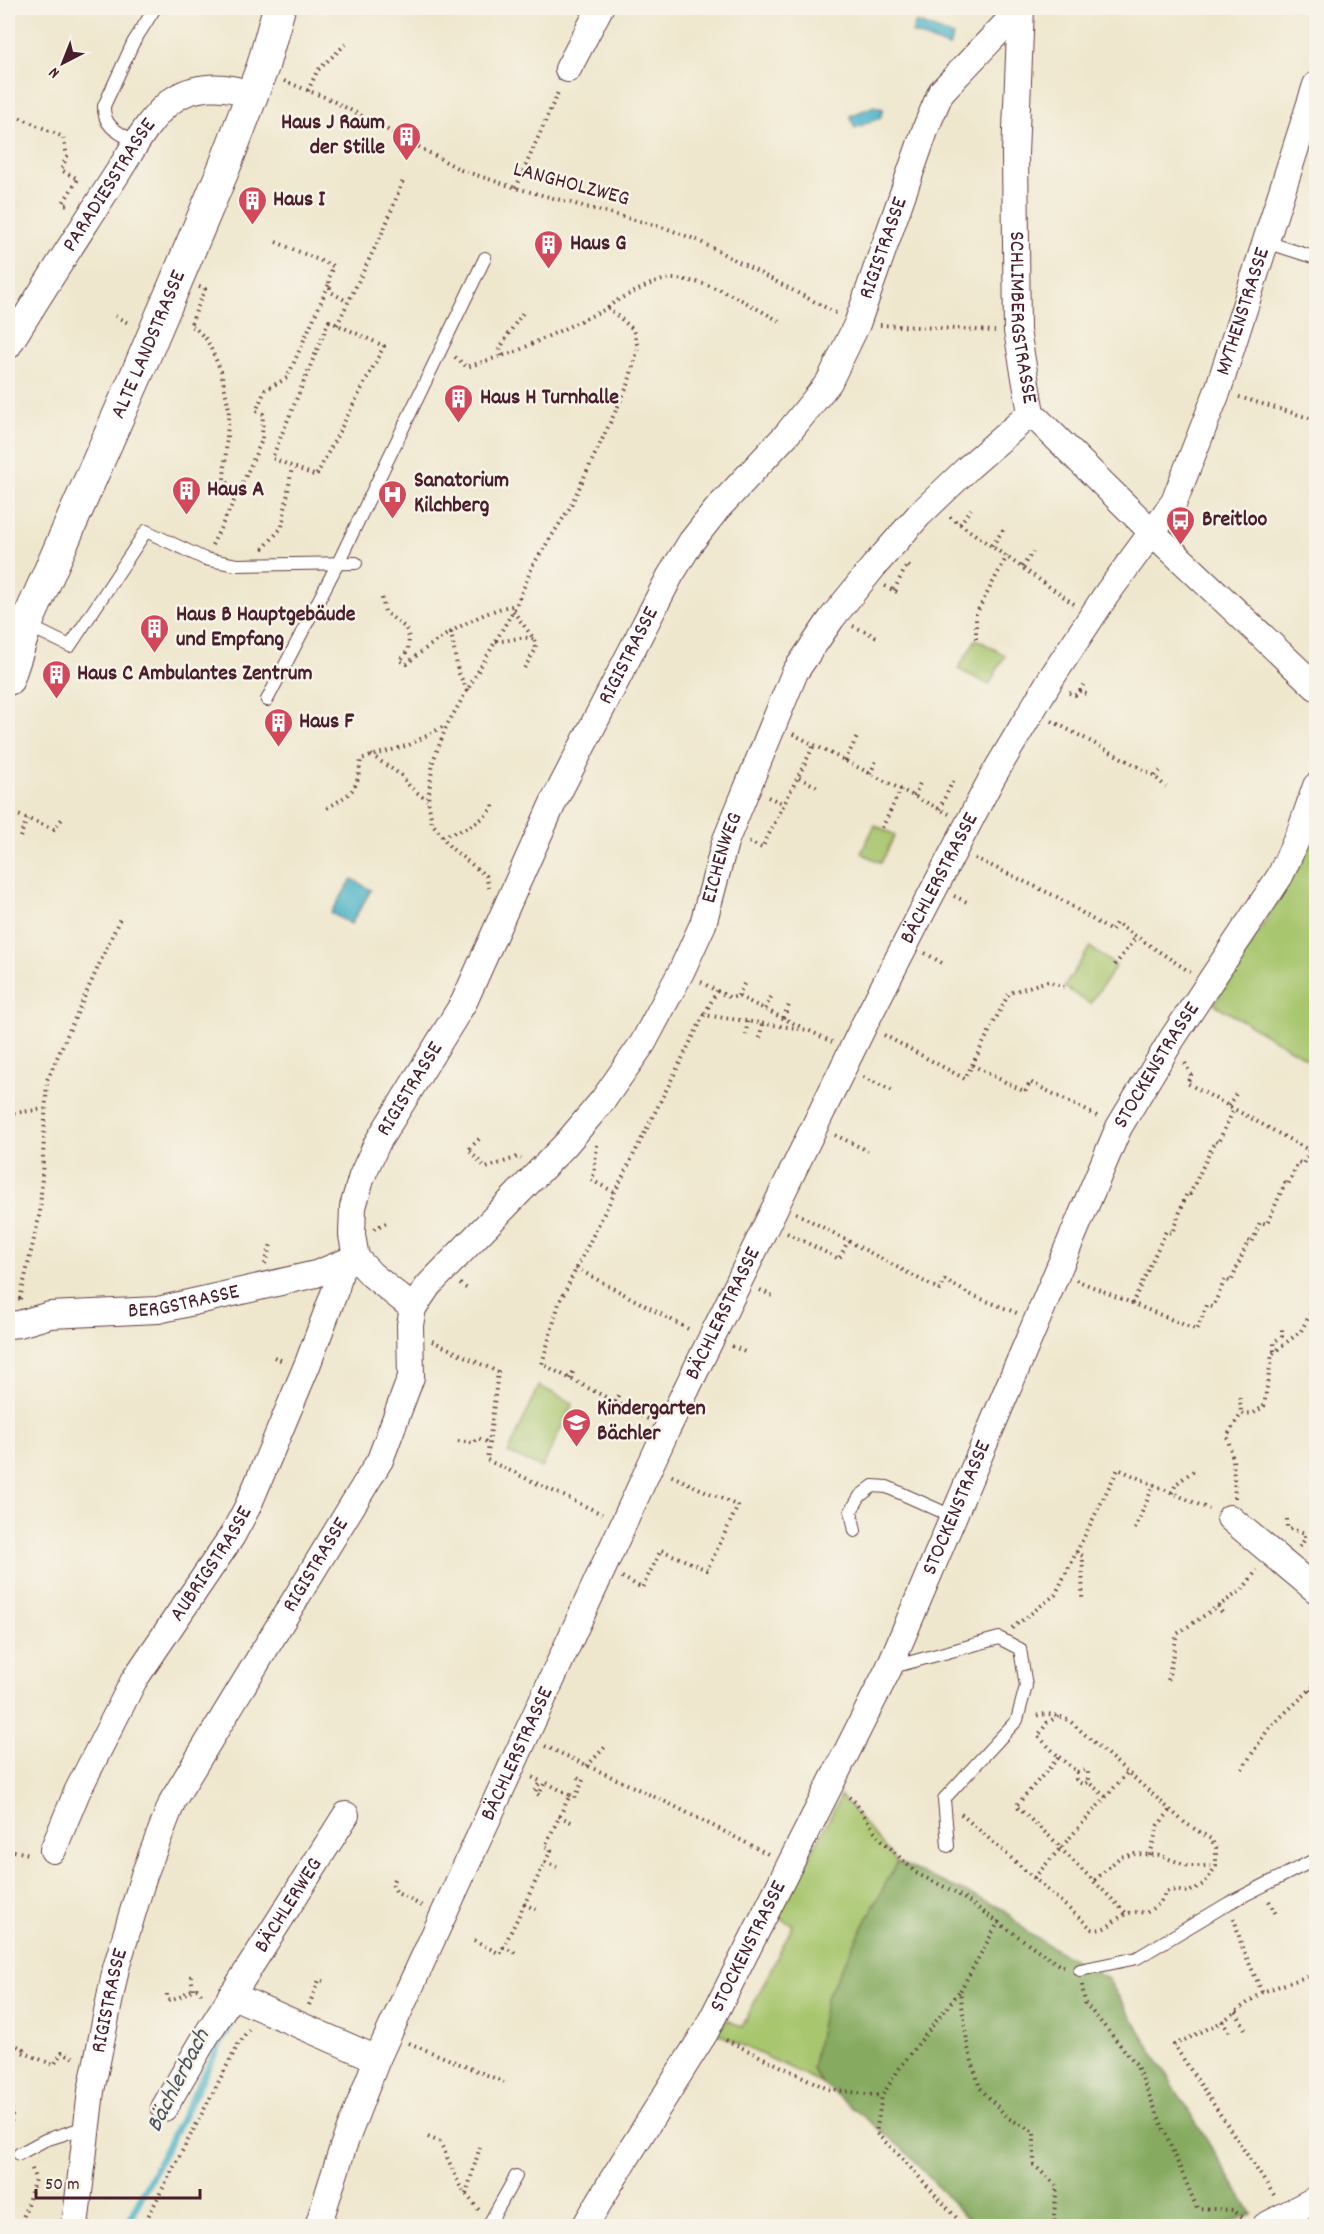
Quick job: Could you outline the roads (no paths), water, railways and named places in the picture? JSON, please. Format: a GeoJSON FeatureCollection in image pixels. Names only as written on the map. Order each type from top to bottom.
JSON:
{"type":"FeatureCollection","features":[{"type":"Feature","properties":{"kind":"street","name":"ALTE LANDSTRASSE"},"geometry":{"type":"LineString","coordinates":[[8,679],[26,625],[139,369],[224,168],[264,87],[279,8]]}},
{"type":"Feature","properties":{"kind":"street"},"geometry":{"type":"LineString","coordinates":[[568,69],[600,8]]}},
{"type":"Feature","properties":{"kind":"street","name":"RIGISTRASSE"},"geometry":{"type":"LineString","coordinates":[[349,1261],[353,1207],[362,1176],[377,1143],[464,1002],[553,803],[670,576],[691,542],[717,509],[810,408],[829,382],[857,324],[927,125],[941,92],[1021,8]]}},
{"type":"Feature","properties":{"kind":"street","name":"SCHLIMBERGSTRASSE"},"geometry":{"type":"LineString","coordinates":[[1021,8],[1015,154],[1017,331],[1031,413],[1153,533],[1317,687]]}},
{"type":"Feature","properties":{"kind":"street","name":"PARADIESSTRASSE"},"geometry":{"type":"LineString","coordinates":[[8,346],[137,143],[170,102],[193,91],[217,87],[236,89],[264,87]]}},
{"type":"Feature","properties":{"kind":"street","name":"MYTHENSTRASSE"},"geometry":{"type":"LineString","coordinates":[[1153,533],[1174,502],[1218,390],[1315,97]]}},
{"type":"Feature","properties":{"kind":"street","name":"EICHENWEG"},"geometry":{"type":"LineString","coordinates":[[412,1319],[428,1286],[566,1144],[603,1100],[643,1043],[681,972],[703,924],[725,842],[795,672],[832,618],[874,566],[931,503],[1031,413]]}},
{"type":"Feature","properties":{"kind":"street","name":"BÄCHLERSTRASSE"},"geometry":{"type":"LineString","coordinates":[[318,2226],[343,2147],[378,2059],[667,1429],[721,1343],[851,1052],[993,776],[1056,670],[1106,595],[1153,533]]}},
{"type":"Feature","properties":{"kind":"street","name":"STOCKENSTRASSE"},"geometry":{"type":"LineString","coordinates":[[585,2226],[706,2031],[889,1668],[1119,1126],[1172,1039],[1280,876],[1317,786]]}},
{"type":"Feature","properties":{"kind":"street"},"geometry":{"type":"LineString","coordinates":[[349,1261],[372,1275],[412,1319]]}},
{"type":"Feature","properties":{"kind":"street","name":"BERGSTRASSE"},"geometry":{"type":"LineString","coordinates":[[13,1316],[19,1324],[50,1316],[158,1310],[316,1274],[349,1261]]}},
{"type":"Feature","properties":{"kind":"street","name":"AUBRIGSTRASSE"},"geometry":{"type":"LineString","coordinates":[[53,1850],[82,1782],[134,1680],[232,1536],[248,1506],[349,1261]]}},
{"type":"Feature","properties":{"kind":"street","name":"RIGISTRASSE"},"geometry":{"type":"LineString","coordinates":[[75,2226],[91,2091],[116,1968],[144,1875],[173,1800],[380,1460],[411,1377],[412,1319]]}},
{"type":"Feature","properties":{"kind":"street"},"geometry":{"type":"LineString","coordinates":[[1230,1518],[1317,1590]]}},
{"type":"Feature","properties":{"kind":"street","name":"BÄCHLERWEG"},"geometry":{"type":"LineString","coordinates":[[164,2108],[225,2006],[346,1815]]}},
{"type":"Feature","properties":{"kind":"street"},"geometry":{"type":"LineString","coordinates":[[225,2006],[264,2009],[378,2059]]}},
{"type":"Feature","properties":{"kind":"street"},"geometry":{"type":"LineString","coordinates":[[1267,2221],[1317,2199]]}},
{"type":"Feature","properties":{"kind":"lane"},"geometry":{"type":"LineString","coordinates":[[137,143],[108,124],[104,116],[104,106],[133,43],[155,8]]}},
{"type":"Feature","properties":{"kind":"lane"},"geometry":{"type":"LineString","coordinates":[[1266,242],[1317,258]]}},
{"type":"Feature","properties":{"kind":"lane"},"geometry":{"type":"LineString","coordinates":[[267,700],[338,563],[485,258]]}},
{"type":"Feature","properties":{"kind":"lane"},"geometry":{"type":"LineString","coordinates":[[26,625],[70,646],[146,531],[205,559],[248,565],[356,563]]}},
{"type":"Feature","properties":{"kind":"lane"},"geometry":{"type":"LineString","coordinates":[[855,1531],[851,1511],[860,1496],[873,1486],[887,1487],[954,1517]]}},
{"type":"Feature","properties":{"kind":"lane"},"geometry":{"type":"LineString","coordinates":[[889,1668],[999,1638],[1020,1649],[1026,1686],[1017,1720],[944,1799],[948,1846]]}},
{"type":"Feature","properties":{"kind":"lane"},"geometry":{"type":"LineString","coordinates":[[1080,1970],[1137,1958],[1229,1903],[1317,1859]]}},
{"type":"Feature","properties":{"kind":"lane"},"geometry":{"type":"LineString","coordinates":[[20,2154],[45,2140],[86,2127]]}},
{"type":"Feature","properties":{"kind":"lane"},"geometry":{"type":"LineString","coordinates":[[490,2222],[516,2176]]}},
{"type":"Feature","properties":{"kind":"water"},"geometry":{"type":"Polygon","coordinates":[[[916,22],[953,36],[949,47],[912,33],[916,22]]]}},
{"type":"Feature","properties":{"kind":"water"},"geometry":{"type":"Polygon","coordinates":[[[874,106],[883,109],[880,118],[855,128],[850,116],[874,106]]]}},
{"type":"Feature","properties":{"kind":"water"},"geometry":{"type":"Polygon","coordinates":[[[352,879],[371,890],[351,924],[331,913],[352,879]]]}},
{"type":"Feature","properties":{"kind":"waterway","name":"Bächlerbach"},"geometry":{"type":"LineString","coordinates":[[126,2226],[234,2017]]}},
{"type":"Feature","properties":{"kind":"place","name":"Haus J Raum der Stille"},"geometry":{"type":"Point","coordinates":[406,162]}},
{"type":"Feature","properties":{"kind":"place","name":"Haus I"},"geometry":{"type":"Point","coordinates":[252,226]}},
{"type":"Feature","properties":{"kind":"place","name":"Haus G"},"geometry":{"type":"Point","coordinates":[549,270]}},
{"type":"Feature","properties":{"kind":"place","name":"Haus H Turnhalle"},"geometry":{"type":"Point","coordinates":[459,424]}},
{"type":"Feature","properties":{"kind":"place","name":"Haus A"},"geometry":{"type":"Point","coordinates":[186,516]}},
{"type":"Feature","properties":{"kind":"place","name":"Sanatorium Kilchberg"},"geometry":{"type":"Point","coordinates":[393,520]}},
{"type":"Feature","properties":{"kind":"place","name":"Breitloo"},"geometry":{"type":"Point","coordinates":[1181,546]}},
{"type":"Feature","properties":{"kind":"place","name":"Haus B Hauptgebäude und Empfang"},"geometry":{"type":"Point","coordinates":[155,654]}},
{"type":"Feature","properties":{"kind":"place","name":"Haus C Ambulantes Zentrum"},"geometry":{"type":"Point","coordinates":[56,700]}},
{"type":"Feature","properties":{"kind":"place","name":"Haus F"},"geometry":{"type":"Point","coordinates":[278,748]}},
{"type":"Feature","properties":{"kind":"place","name":"Kindergarten Bächler"},"geometry":{"type":"Point","coordinates":[576,1448]}}]}
